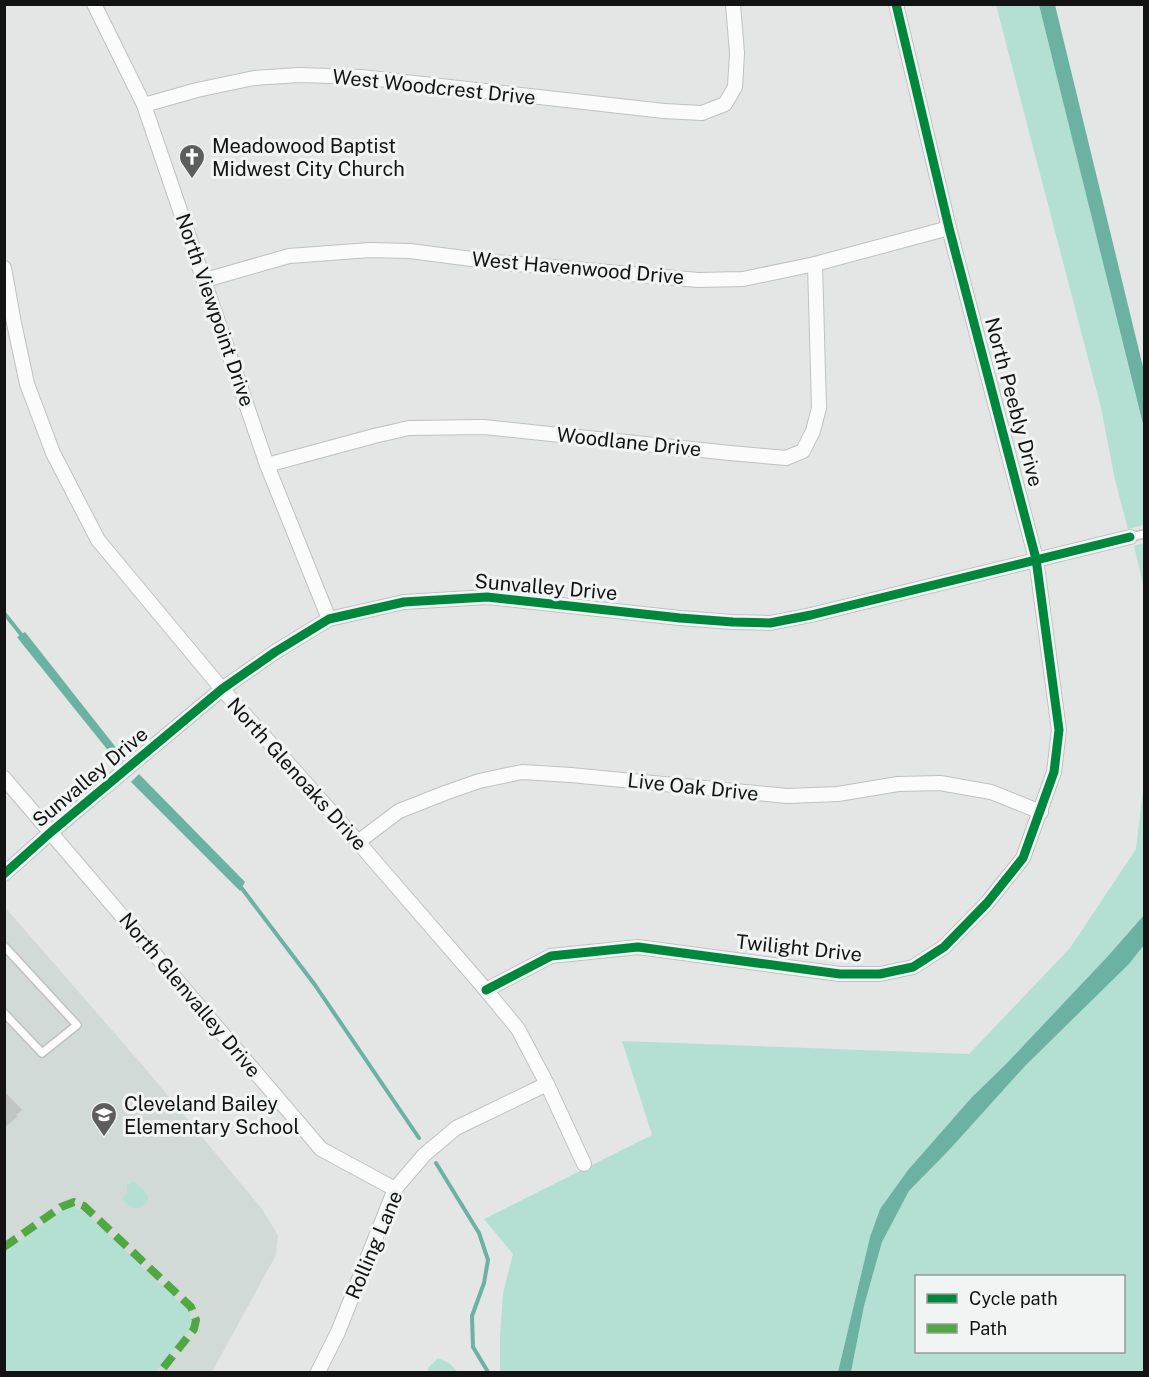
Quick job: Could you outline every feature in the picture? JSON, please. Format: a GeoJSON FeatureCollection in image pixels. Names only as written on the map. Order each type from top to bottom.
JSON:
{"type":"FeatureCollection","features":[{"type":"Feature","properties":{"kind":"street","name":"North Viewpoint Drive"},"geometry":{"type":"LineString","coordinates":[[94,4],[144,105],[267,465],[329,619]]}},
{"type":"Feature","properties":{"kind":"street","name":"West Woodcrest Drive"},"geometry":{"type":"LineString","coordinates":[[144,105],[197,90],[254,78],[299,75],[361,77],[664,111],[702,113],[725,104],[735,87],[737,53],[733,4]]}},
{"type":"Feature","properties":{"kind":"street","name":"North Peebly Drive"},"geometry":{"type":"LineString","coordinates":[[896,4],[949,228],[1036,559],[1059,730],[1054,772],[1041,812]]}},
{"type":"Feature","properties":{"kind":"street","name":"West Havenwood Drive"},"geometry":{"type":"LineString","coordinates":[[204,280],[290,256],[370,250],[410,251],[495,262],[698,280],[743,279],[815,264],[949,228]]}},
{"type":"Feature","properties":{"kind":"street","name":"Woodlane Drive"},"geometry":{"type":"LineString","coordinates":[[267,465],[409,428],[484,427],[786,458],[803,451],[813,431],[819,408],[815,264]]}},
{"type":"Feature","properties":{"kind":"street","name":"North Glenoaks Drive"},"geometry":{"type":"LineString","coordinates":[[4,268],[27,384],[53,453],[98,540],[222,689],[358,842],[518,1029],[547,1084],[584,1164]]}},
{"type":"Feature","properties":{"kind":"street","name":"Sunvalley Drive"},"geometry":{"type":"LineString","coordinates":[[4,874],[222,689],[275,652],[329,619],[404,602],[487,597],[680,618],[770,623],[1130,537]]}},
{"type":"Feature","properties":{"kind":"street","name":"Live Oak Drive"},"geometry":{"type":"LineString","coordinates":[[358,842],[399,811],[479,781],[522,772],[787,796],[838,794],[898,784],[940,783],[992,792],[1041,812]]}},
{"type":"Feature","properties":{"kind":"street","name":"North Glenvalley Drive"},"geometry":{"type":"LineString","coordinates":[[4,778],[321,1149],[395,1189]]}},
{"type":"Feature","properties":{"kind":"street","name":"Twilight Drive"},"geometry":{"type":"LineString","coordinates":[[486,990],[550,956],[638,947],[840,974],[880,974],[913,967],[944,947],[987,903],[1023,858],[1041,812]]}},
{"type":"Feature","properties":{"kind":"street","name":"Rolling Lane"},"geometry":{"type":"LineString","coordinates":[[318,1372],[338,1332],[395,1189],[424,1155],[456,1128],[547,1084]]}},
{"type":"Feature","properties":{"kind":"lane"},"geometry":{"type":"LineString","coordinates":[[1130,537],[1144,534]]}},
{"type":"Feature","properties":{"kind":"lane"},"geometry":{"type":"LineString","coordinates":[[4,946],[76,1025],[42,1053],[4,1013]]}},
{"type":"Feature","properties":{"kind":"shaded area"},"geometry":{"type":"Polygon","coordinates":[[[996,5],[1039,5],[1144,428],[1144,525],[1128,529],[1115,480],[1101,408],[996,5]]]}},
{"type":"Feature","properties":{"kind":"shaded area"},"geometry":{"type":"Polygon","coordinates":[[[1039,5],[1055,5],[1144,371],[1144,428],[1039,5]]]}},
{"type":"Feature","properties":{"kind":"shaded area"},"geometry":{"type":"Polygon","coordinates":[[[1144,543],[1144,588],[1134,546],[1144,543]]]}},
{"type":"Feature","properties":{"kind":"shaded area"},"geometry":{"type":"Polygon","coordinates":[[[25,632],[125,759],[119,764],[17,637],[25,632]]]}},
{"type":"Feature","properties":{"kind":"shaded area"},"geometry":{"type":"Polygon","coordinates":[[[139,774],[245,882],[240,891],[131,782],[139,774]]]}},
{"type":"Feature","properties":{"kind":"shaded area"},"geometry":{"type":"Polygon","coordinates":[[[1144,782],[1144,915],[1006,1064],[972,1097],[908,1170],[880,1209],[870,1237],[838,1372],[500,1372],[503,1293],[513,1254],[484,1219],[652,1135],[622,1041],[969,1054],[1070,948],[1136,849],[1144,782]]]}},
{"type":"Feature","properties":{"kind":"shaded area","name":"Cleveland Bailey Elementary School"},"geometry":{"type":"Polygon","coordinates":[[[4,906],[144,1067],[262,1209],[278,1235],[276,1255],[212,1372],[5,1372],[4,906]]]}},
{"type":"Feature","properties":{"kind":"shaded area"},"geometry":{"type":"Polygon","coordinates":[[[1144,915],[1144,945],[1129,964],[1026,1065],[909,1191],[882,1242],[864,1306],[851,1372],[838,1372],[870,1237],[880,1209],[908,1170],[972,1097],[1006,1064],[1144,915]]]}},
{"type":"Feature","properties":{"kind":"shaded area"},"geometry":{"type":"Polygon","coordinates":[[[1144,945],[1144,1372],[851,1372],[864,1306],[882,1241],[909,1191],[1026,1065],[1129,964],[1144,945]]]}},
{"type":"Feature","properties":{"kind":"shaded area"},"geometry":{"type":"Polygon","coordinates":[[[135,1182],[148,1195],[148,1201],[138,1208],[132,1207],[122,1199],[127,1194],[127,1186],[135,1182]]]}},
{"type":"Feature","properties":{"kind":"shaded area"},"geometry":{"type":"Polygon","coordinates":[[[73,1207],[84,1212],[190,1312],[191,1329],[155,1372],[5,1372],[5,1251],[64,1209],[73,1207]]]}},
{"type":"Feature","properties":{"kind":"shaded area"},"geometry":{"type":"Polygon","coordinates":[[[438,1358],[449,1363],[458,1372],[427,1372],[438,1358]]]}},
{"type":"Feature","properties":{"kind":"building"},"geometry":{"type":"Polygon","coordinates":[[[4,1091],[22,1110],[4,1125],[4,1091]]]}},
{"type":"Feature","properties":{"kind":"waterway"},"geometry":{"type":"LineString","coordinates":[[4,613],[24,638]]}},
{"type":"Feature","properties":{"kind":"waterway"},"geometry":{"type":"LineString","coordinates":[[240,886],[315,985],[419,1138]]}},
{"type":"Feature","properties":{"kind":"waterway"},"geometry":{"type":"LineString","coordinates":[[436,1163],[479,1233],[488,1260],[484,1283],[472,1316],[473,1347],[488,1372]]}},
{"type":"Feature","properties":{"kind":"marked path"},"geometry":{"type":"LineString","coordinates":[[4,1247],[61,1207],[74,1202],[84,1206],[191,1307],[196,1320],[194,1329],[160,1372]]}},
{"type":"Feature","properties":{"kind":"cycle path"},"geometry":{"type":"LineString","coordinates":[[486,990],[551,956],[638,947],[840,974],[880,974],[913,967],[944,947],[987,903],[1023,858],[1054,772],[1059,730],[1036,559],[949,228],[896,4]]}},
{"type":"Feature","properties":{"kind":"cycle path"},"geometry":{"type":"LineString","coordinates":[[4,874],[222,689],[275,652],[329,619],[404,602],[487,597],[680,618],[770,623],[1130,537]]}},
{"type":"Feature","properties":{"kind":"place","name":"Meadowood Baptist Midwest City Church"},"geometry":{"type":"Point","coordinates":[192,180]}},
{"type":"Feature","properties":{"kind":"place","name":"Cleveland Bailey Elementary School"},"geometry":{"type":"Point","coordinates":[104,1138]}}]}
